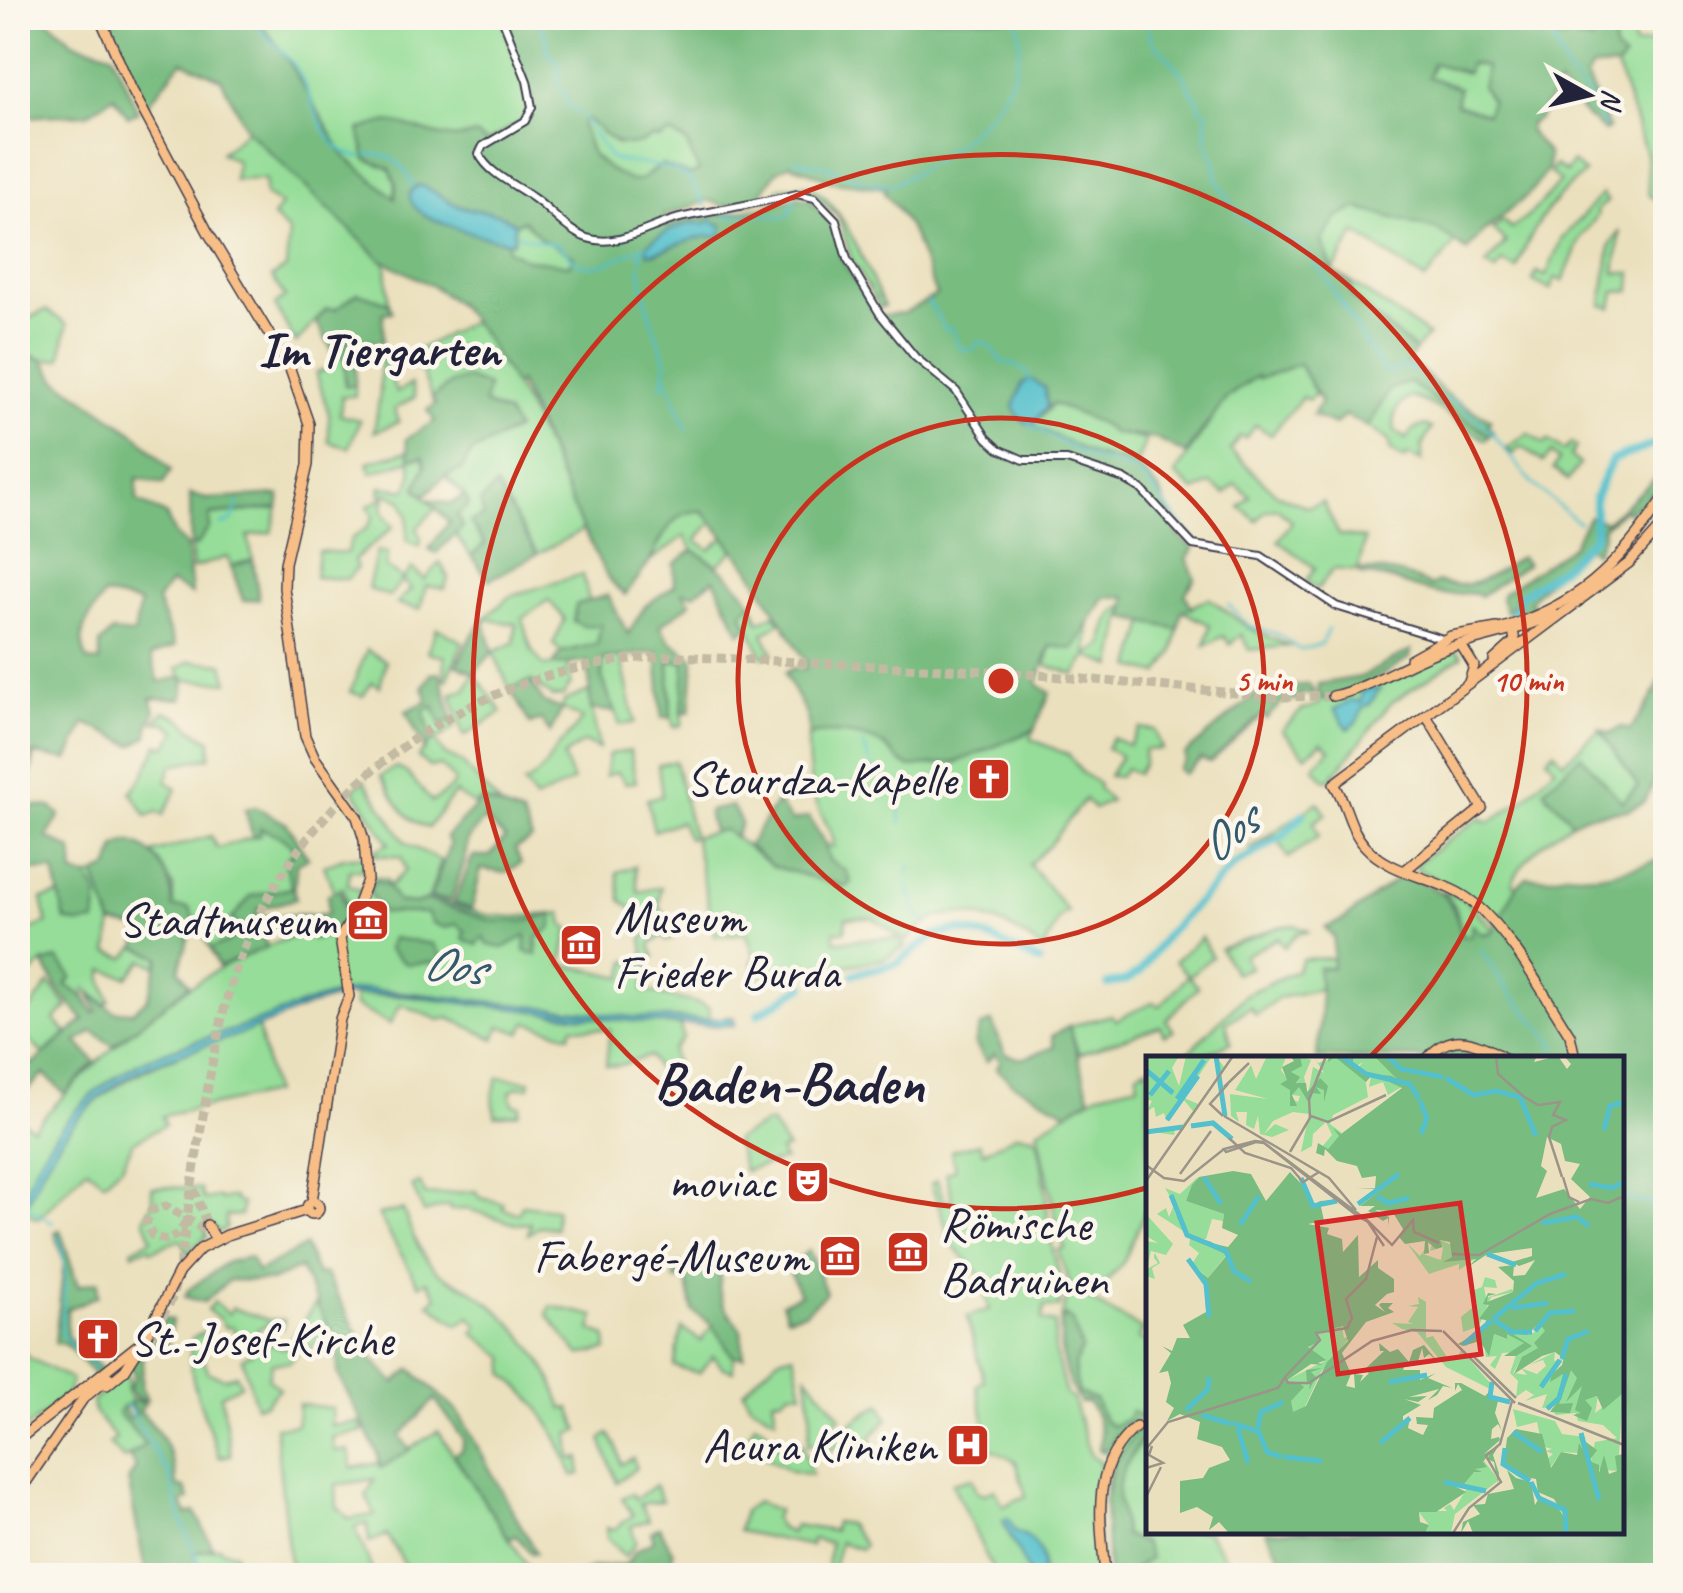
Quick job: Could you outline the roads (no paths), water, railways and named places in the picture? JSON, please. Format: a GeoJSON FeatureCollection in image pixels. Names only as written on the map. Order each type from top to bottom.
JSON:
{"type":"FeatureCollection","features":[{"type":"Feature","properties":{"kind":"main road"},"geometry":{"type":"LineString","coordinates":[[77,1408],[125,1370],[158,1318],[179,1272],[193,1255],[214,1240],[310,1206],[340,1019],[349,994],[340,938],[352,921],[367,880],[364,840],[353,809],[315,758],[305,736],[284,588],[287,555],[308,465],[309,424],[290,370],[209,234],[131,88],[100,18]]}},
{"type":"Feature","properties":{"kind":"main road"},"geometry":{"type":"LineString","coordinates":[[1392,672],[1442,639],[1478,628],[1509,628],[1559,604],[1614,565],[1666,498]]}},
{"type":"Feature","properties":{"kind":"main road"},"geometry":{"type":"LineString","coordinates":[[1575,1056],[1570,1035],[1484,913],[1452,889],[1404,871],[1368,850],[1334,784],[1629,562],[1666,522]]}},
{"type":"Feature","properties":{"kind":"main road"},"geometry":{"type":"LineString","coordinates":[[1333,696],[1461,645],[1471,636],[1509,628],[1579,601]]}},
{"type":"Feature","properties":{"kind":"main road"},"geometry":{"type":"LineString","coordinates":[[1492,667],[1494,660],[1515,640],[1509,628]]}},
{"type":"Feature","properties":{"kind":"main road"},"geometry":{"type":"LineString","coordinates":[[1461,645],[1473,663],[1473,676],[1466,687]]}},
{"type":"Feature","properties":{"kind":"main road"},"geometry":{"type":"LineString","coordinates":[[1473,663],[1492,667]]}},
{"type":"Feature","properties":{"kind":"main road"},"geometry":{"type":"LineString","coordinates":[[1404,871],[1482,808],[1427,716]]}},
{"type":"Feature","properties":{"kind":"main road"},"geometry":{"type":"LineString","coordinates":[[1430,1056],[1443,1044],[1463,1039],[1501,1056]]}},
{"type":"Feature","properties":{"kind":"main road"},"geometry":{"type":"LineString","coordinates":[[206,1228],[214,1240]]}},
{"type":"Feature","properties":{"kind":"main road"},"geometry":{"type":"LineString","coordinates":[[18,1440],[144,1340]]}},
{"type":"Feature","properties":{"kind":"main road"},"geometry":{"type":"LineString","coordinates":[[18,1494],[77,1408],[109,1377]]}},
{"type":"Feature","properties":{"kind":"main road"},"geometry":{"type":"LineString","coordinates":[[1104,1576],[1100,1501],[1103,1476],[1116,1447],[1136,1427]]}},
{"type":"Feature","properties":{"kind":"street"},"geometry":{"type":"LineString","coordinates":[[502,18],[528,81],[532,107],[526,120],[478,151],[488,167],[575,232],[593,240],[640,233],[682,217],[797,194],[815,198],[836,220],[848,259],[897,337],[956,391],[999,449],[1031,462],[1067,460],[1124,479],[1146,494],[1192,545],[1261,556],[1336,606],[1461,645]]}},
{"type":"Feature","properties":{"kind":"water"},"geometry":{"type":"Polygon","coordinates":[[[419,185],[456,205],[509,219],[515,224],[513,241],[461,230],[422,213],[410,196],[419,185]]]}},
{"type":"Feature","properties":{"kind":"water"},"geometry":{"type":"Polygon","coordinates":[[[711,220],[722,225],[718,236],[690,240],[648,254],[646,246],[662,235],[711,220]]]}},
{"type":"Feature","properties":{"kind":"water"},"geometry":{"type":"Polygon","coordinates":[[[1030,379],[1045,388],[1047,407],[1032,425],[1019,418],[1014,407],[1022,384],[1030,379]]]}},
{"type":"Feature","properties":{"kind":"water"},"geometry":{"type":"Polygon","coordinates":[[[1368,689],[1380,689],[1348,729],[1334,709],[1352,700],[1361,702],[1361,694],[1368,689]]]}},
{"type":"Feature","properties":{"kind":"water"},"geometry":{"type":"Polygon","coordinates":[[[365,989],[633,1017],[733,1017],[735,1025],[633,1021],[389,994],[350,995],[323,1002],[149,1066],[102,1095],[64,1135],[49,1158],[18,1234],[29,1181],[42,1156],[58,1132],[98,1090],[144,1061],[171,1050],[322,998],[365,989]]]}},
{"type":"Feature","properties":{"kind":"water"},"geometry":{"type":"Polygon","coordinates":[[[1008,1518],[1015,1531],[1038,1547],[1041,1575],[1029,1575],[1003,1520],[1008,1518]]]}},
{"type":"Feature","properties":{"kind":"waterway"},"geometry":{"type":"LineString","coordinates":[[251,18],[294,65],[335,145],[361,157]]}},
{"type":"Feature","properties":{"kind":"waterway"},"geometry":{"type":"LineString","coordinates":[[536,18],[546,34],[548,53],[559,64],[558,85],[565,92],[567,104],[581,115]]}},
{"type":"Feature","properties":{"kind":"waterway"},"geometry":{"type":"LineString","coordinates":[[930,163],[966,136],[998,103],[1017,64],[1017,18]]}},
{"type":"Feature","properties":{"kind":"waterway"},"geometry":{"type":"LineString","coordinates":[[1149,18],[1150,38],[1184,75]]}},
{"type":"Feature","properties":{"kind":"waterway"},"geometry":{"type":"LineString","coordinates":[[1535,18],[1547,28],[1568,74],[1586,93],[1604,126]]}},
{"type":"Feature","properties":{"kind":"waterway"},"geometry":{"type":"LineString","coordinates":[[1185,78],[1198,98],[1199,108],[1207,112],[1206,142],[1214,158],[1217,180],[1239,215]]}},
{"type":"Feature","properties":{"kind":"waterway"},"geometry":{"type":"LineString","coordinates":[[584,119],[610,158],[681,174],[692,182],[706,207]]}},
{"type":"Feature","properties":{"kind":"waterway"},"geometry":{"type":"LineString","coordinates":[[367,155],[396,162],[413,187]]}},
{"type":"Feature","properties":{"kind":"waterway"},"geometry":{"type":"LineString","coordinates":[[794,160],[826,166],[864,182]]}},
{"type":"Feature","properties":{"kind":"waterway"},"geometry":{"type":"LineString","coordinates":[[868,183],[892,185],[925,167]]}},
{"type":"Feature","properties":{"kind":"waterway"},"geometry":{"type":"LineString","coordinates":[[726,217],[757,213],[784,217],[791,211],[795,197]]}},
{"type":"Feature","properties":{"kind":"waterway"},"geometry":{"type":"LineString","coordinates":[[1243,219],[1302,247],[1326,278],[1369,349]]}},
{"type":"Feature","properties":{"kind":"waterway"},"geometry":{"type":"LineString","coordinates":[[516,234],[558,245],[575,261],[586,265],[604,264],[646,246]]}},
{"type":"Feature","properties":{"kind":"waterway"},"geometry":{"type":"LineString","coordinates":[[641,260],[642,247]]}},
{"type":"Feature","properties":{"kind":"waterway"},"geometry":{"type":"LineString","coordinates":[[640,267],[650,317],[665,358],[662,386]]}},
{"type":"Feature","properties":{"kind":"waterway"},"geometry":{"type":"LineString","coordinates":[[928,301],[945,329],[952,329],[959,349],[974,349],[978,342],[990,346],[1003,363],[1027,372],[1030,380]]}},
{"type":"Feature","properties":{"kind":"waterway"},"geometry":{"type":"LineString","coordinates":[[1370,351],[1383,371],[1391,373],[1399,368]]}},
{"type":"Feature","properties":{"kind":"waterway"},"geometry":{"type":"LineString","coordinates":[[1402,367],[1420,373],[1438,397],[1455,402],[1487,427],[1533,484],[1579,523]]}},
{"type":"Feature","properties":{"kind":"waterway"},"geometry":{"type":"LineString","coordinates":[[666,377],[687,430]]}},
{"type":"Feature","properties":{"kind":"waterway"},"geometry":{"type":"LineString","coordinates":[[1031,422],[1030,425],[1084,454],[1137,474],[1199,543]]}},
{"type":"Feature","properties":{"kind":"waterway","name":"Oos"},"geometry":{"type":"LineString","coordinates":[[1512,616],[1521,595],[1563,567],[1595,536],[1595,497],[1612,460],[1666,440]]}},
{"type":"Feature","properties":{"kind":"waterway"},"geometry":{"type":"LineString","coordinates":[[222,525],[233,520],[238,502]]}},
{"type":"Feature","properties":{"kind":"waterway"},"geometry":{"type":"LineString","coordinates":[[1228,604],[1249,626],[1277,634],[1300,650],[1321,644],[1328,629]]}},
{"type":"Feature","properties":{"kind":"waterway"},"geometry":{"type":"LineString","coordinates":[[863,744],[870,762]]}},
{"type":"Feature","properties":{"kind":"waterway"},"geometry":{"type":"LineString","coordinates":[[872,766],[879,773]]}},
{"type":"Feature","properties":{"kind":"waterway"},"geometry":{"type":"LineString","coordinates":[[884,779],[896,793],[900,809]]}},
{"type":"Feature","properties":{"kind":"waterway"},"geometry":{"type":"LineString","coordinates":[[900,812],[901,823]]}},
{"type":"Feature","properties":{"kind":"waterway","name":"Oos"},"geometry":{"type":"LineString","coordinates":[[1108,984],[1140,972],[1165,936],[1234,865],[1283,836],[1303,814]]}},
{"type":"Feature","properties":{"kind":"waterway"},"geometry":{"type":"LineString","coordinates":[[908,876],[911,866]]}},
{"type":"Feature","properties":{"kind":"waterway"},"geometry":{"type":"LineString","coordinates":[[908,885],[916,912]]}},
{"type":"Feature","properties":{"kind":"waterway"},"geometry":{"type":"LineString","coordinates":[[918,914],[925,921]]}},
{"type":"Feature","properties":{"kind":"waterway","name":"Oos"},"geometry":{"type":"LineString","coordinates":[[854,974],[896,964],[935,935],[960,930],[988,937],[1040,962]]}},
{"type":"Feature","properties":{"kind":"waterway"},"geometry":{"type":"LineString","coordinates":[[1481,950],[1506,988],[1554,1043],[1556,1056]]}},
{"type":"Feature","properties":{"kind":"waterway","name":"Oos"},"geometry":{"type":"LineString","coordinates":[[758,1014],[804,986]]}},
{"type":"Feature","properties":{"kind":"waterway"},"geometry":{"type":"LineString","coordinates":[[1623,1198],[1666,1207]]}},
{"type":"Feature","properties":{"kind":"waterway"},"geometry":{"type":"LineString","coordinates":[[25,1206],[53,1223]]}},
{"type":"Feature","properties":{"kind":"waterway"},"geometry":{"type":"LineString","coordinates":[[58,1236],[65,1274],[61,1334],[96,1368]]}},
{"type":"Feature","properties":{"kind":"waterway"},"geometry":{"type":"LineString","coordinates":[[127,1405],[170,1476],[182,1522],[204,1576]]}},
{"type":"Feature","properties":{"kind":"tunnel"},"geometry":{"type":"LineString","coordinates":[[109,1377],[149,1340],[171,1301],[219,1033],[249,936],[286,868],[333,809],[388,758],[452,716],[521,685],[595,664],[673,656],[1007,672],[1277,697],[1333,696]]}},
{"type":"Feature","properties":{"kind":"tunnel"},"geometry":{"type":"LineString","coordinates":[[194,1189],[207,1225]]}},
{"type":"Feature","properties":{"kind":"tunnel"},"geometry":{"type":"LineString","coordinates":[[186,1222],[177,1235],[166,1240],[152,1236],[146,1223],[152,1210],[166,1206],[205,1230]]}},
{"type":"Feature","properties":{"kind":"tunnel"},"geometry":{"type":"LineString","coordinates":[[1136,1427],[1146,1419]]}},
{"type":"Feature","properties":{"kind":"place","name":"Stourdza-Kapelle"},"geometry":{"type":"Point","coordinates":[989,779]}},
{"type":"Feature","properties":{"kind":"place","name":"Stadtmuseum"},"geometry":{"type":"Point","coordinates":[368,920]}},
{"type":"Feature","properties":{"kind":"place","name":"Museum Frieder Burda"},"geometry":{"type":"Point","coordinates":[581,945]}},
{"type":"Feature","properties":{"kind":"place","name":"moviac"},"geometry":{"type":"Point","coordinates":[808,1182]}},
{"type":"Feature","properties":{"kind":"place","name":"Römische Badruinen"},"geometry":{"type":"Point","coordinates":[908,1252]}},
{"type":"Feature","properties":{"kind":"place","name":"Fabergé-Museum"},"geometry":{"type":"Point","coordinates":[840,1256]}},
{"type":"Feature","properties":{"kind":"place","name":"St.-Josef-Kirche"},"geometry":{"type":"Point","coordinates":[98,1339]}},
{"type":"Feature","properties":{"kind":"place","name":"Acura Kliniken"},"geometry":{"type":"Point","coordinates":[968,1445]}},
{"type":"Feature","properties":{"kind":"district","name":"Im Tiergarten"},"geometry":{"type":"Point","coordinates":[379,349]}},
{"type":"Feature","properties":{"kind":"district","name":"Baden-Baden"},"geometry":{"type":"Point","coordinates":[789,1082]}}]}
